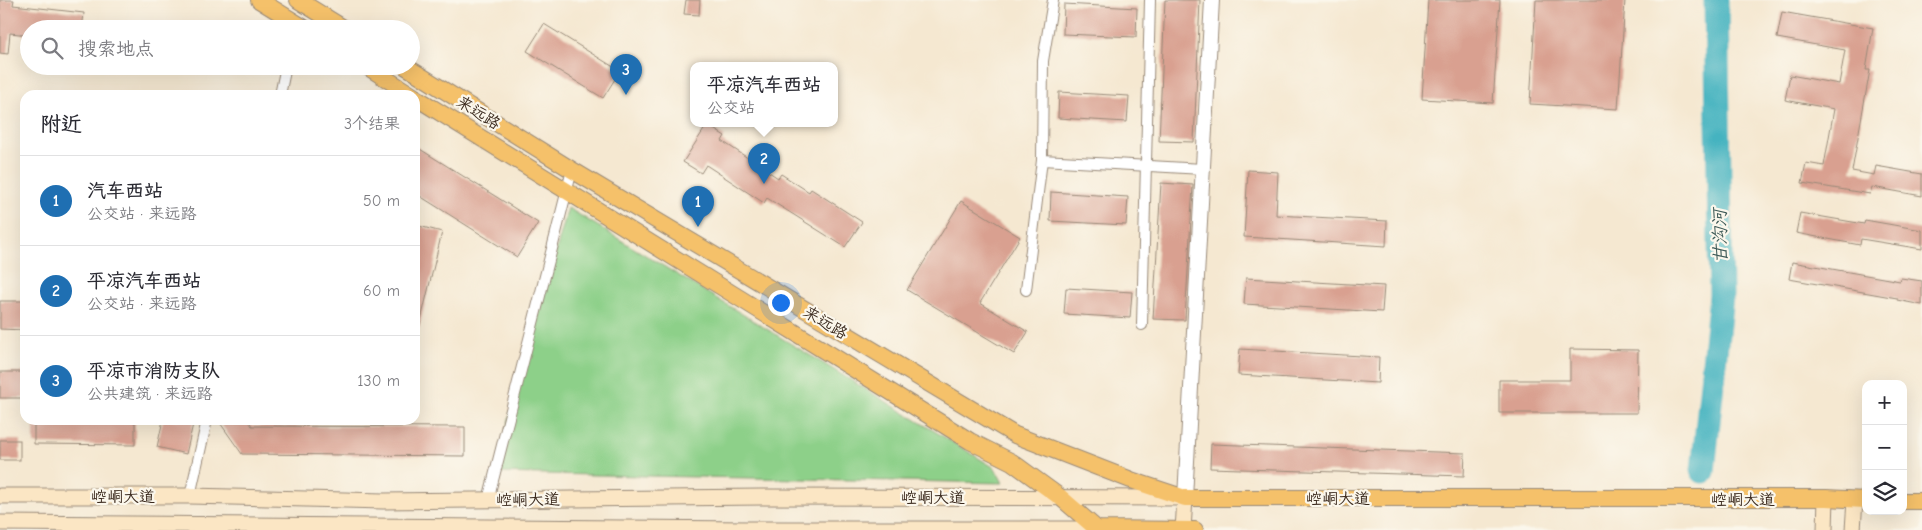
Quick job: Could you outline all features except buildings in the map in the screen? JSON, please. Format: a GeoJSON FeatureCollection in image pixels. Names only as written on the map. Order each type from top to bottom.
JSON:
{"type":"FeatureCollection","features":[{"type":"Feature","properties":{"kind":"main road"},"geometry":{"type":"LineString","coordinates":[[259,0],[289,20]]}},
{"type":"Feature","properties":{"kind":"main road"},"geometry":{"type":"LineString","coordinates":[[300,20],[302,1],[331,20]]}},
{"type":"Feature","properties":{"kind":"main road","name":"来远路"},"geometry":{"type":"LineString","coordinates":[[380,75],[404,90]]}},
{"type":"Feature","properties":{"kind":"main road","name":"来远路"},"geometry":{"type":"LineString","coordinates":[[419,75],[572,170],[1015,435],[1130,480],[1185,498]]}},
{"type":"Feature","properties":{"kind":"main road","name":"来远路"},"geometry":{"type":"LineString","coordinates":[[420,100],[970,441],[1012,462],[1060,498],[1096,529]]}},
{"type":"Feature","properties":{"kind":"main road","name":"崆峒大道"},"geometry":{"type":"LineString","coordinates":[[0,496],[190,496],[383,501],[752,497],[1826,498],[1860,500]]}},
{"type":"Feature","properties":{"kind":"main road"},"geometry":{"type":"LineString","coordinates":[[1183,530],[1185,498]]}},
{"type":"Feature","properties":{"kind":"main road"},"geometry":{"type":"LineString","coordinates":[[1825,530],[1826,498]]}},
{"type":"Feature","properties":{"kind":"main road"},"geometry":{"type":"LineString","coordinates":[[1853,530],[1860,500]]}},
{"type":"Feature","properties":{"kind":"main road"},"geometry":{"type":"LineString","coordinates":[[1907,501],[1922,501]]}},
{"type":"Feature","properties":{"kind":"main road","name":"崆峒大道"},"geometry":{"type":"LineString","coordinates":[[0,523],[397,528],[1195,530]]}},
{"type":"Feature","properties":{"kind":"street"},"geometry":{"type":"LineString","coordinates":[[1026,290],[1042,160],[1043,61],[1053,0]]}},
{"type":"Feature","properties":{"kind":"street"},"geometry":{"type":"LineString","coordinates":[[1142,325],[1150,0]]}},
{"type":"Feature","properties":{"kind":"street"},"geometry":{"type":"LineString","coordinates":[[1185,498],[1212,0]]}},
{"type":"Feature","properties":{"kind":"street"},"geometry":{"type":"LineString","coordinates":[[281,90],[284,75]]}},
{"type":"Feature","properties":{"kind":"street"},"geometry":{"type":"LineString","coordinates":[[1042,160],[1203,169]]}},
{"type":"Feature","properties":{"kind":"street"},"geometry":{"type":"LineString","coordinates":[[488,500],[572,170]]}},
{"type":"Feature","properties":{"kind":"street"},"geometry":{"type":"LineString","coordinates":[[190,496],[206,425]]}},
{"type":"Feature","properties":{"kind":"green space"},"geometry":{"type":"Polygon","coordinates":[[[568,208],[995,468],[1003,483],[494,473],[568,208]]]}},
{"type":"Feature","properties":{"kind":"waterway","name":"甘沟河"},"geometry":{"type":"LineString","coordinates":[[1703,471],[1721,295],[1716,0]]}},
{"type":"Feature","properties":{"kind":"place","name":"平凉市消防支队"},"geometry":{"type":"Point","coordinates":[626,95]}},
{"type":"Feature","properties":{"kind":"place","name":"平凉汽车西站"},"geometry":{"type":"Point","coordinates":[764,184]}},
{"type":"Feature","properties":{"kind":"place","name":"汽车西站"},"geometry":{"type":"Point","coordinates":[698,227]}}]}
